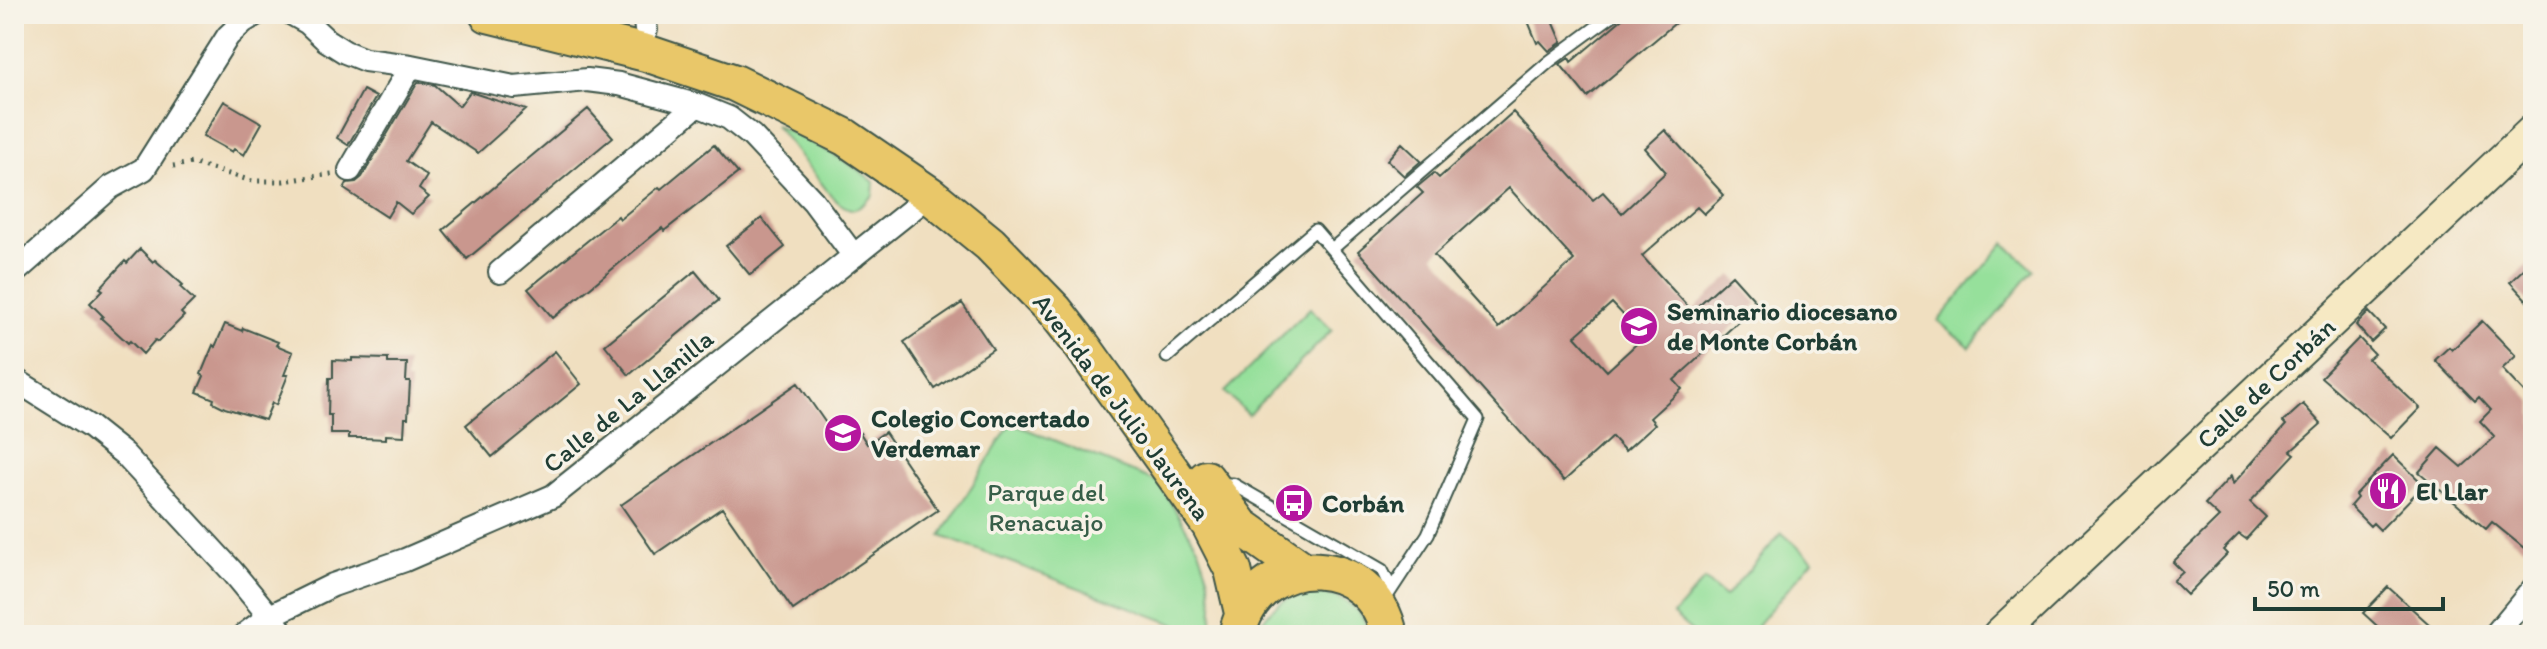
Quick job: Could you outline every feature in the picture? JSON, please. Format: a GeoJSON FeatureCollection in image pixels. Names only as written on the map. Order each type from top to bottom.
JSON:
{"type":"FeatureCollection","features":[{"type":"Feature","properties":{"kind":"main road","name":"Avenida de Julio Jaurena"},"geometry":{"type":"LineString","coordinates":[[488,14],[646,53],[735,83],[845,137],[930,195],[990,244],[1055,311],[1080,343],[1210,525],[1233,570],[1240,624]]}},
{"type":"Feature","properties":{"kind":"main road","name":"Avenida de Julio Jaurena"},"geometry":{"type":"LineString","coordinates":[[579,14],[645,22],[732,57],[857,117],[937,172],[989,213],[1050,273],[1102,334],[1241,526],[1303,570]]}},
{"type":"Feature","properties":{"kind":"main road","name":"Calle de Corbán"},"geometry":{"type":"LineString","coordinates":[[1999,635],[2533,131]]}},
{"type":"Feature","properties":{"kind":"main road"},"geometry":{"type":"LineString","coordinates":[[1240,624],[1258,592],[1279,578],[1303,570],[1352,567],[1358,584],[1387,610]]}},
{"type":"Feature","properties":{"kind":"street"},"geometry":{"type":"LineString","coordinates":[[14,273],[111,187],[144,169],[228,36],[256,14]]}},
{"type":"Feature","properties":{"kind":"street"},"geometry":{"type":"LineString","coordinates":[[292,14],[345,52],[365,60],[514,87],[587,80],[619,84],[697,105],[729,118],[752,136],[813,201],[854,256]]}},
{"type":"Feature","properties":{"kind":"street"},"geometry":{"type":"LineString","coordinates":[[350,170],[411,66]]}},
{"type":"Feature","properties":{"kind":"street"},"geometry":{"type":"LineString","coordinates":[[500,272],[697,105]]}},
{"type":"Feature","properties":{"kind":"street","name":"Calle de La Llanilla"},"geometry":{"type":"LineString","coordinates":[[244,635],[268,617],[333,585],[405,560],[553,496],[930,195]]}},
{"type":"Feature","properties":{"kind":"street"},"geometry":{"type":"LineString","coordinates":[[14,379],[90,427],[124,454],[232,571],[285,635]]}},
{"type":"Feature","properties":{"kind":"street"},"geometry":{"type":"LineString","coordinates":[[2495,635],[2533,589]]}},
{"type":"Feature","properties":{"kind":"lane"},"geometry":{"type":"LineString","coordinates":[[1332,249],[1550,61],[1614,14]]}},
{"type":"Feature","properties":{"kind":"lane"},"geometry":{"type":"LineString","coordinates":[[1167,357],[1315,230],[1332,249],[1478,419],[1428,534],[1405,571],[1387,610]]}},
{"type":"Feature","properties":{"kind":"lane"},"geometry":{"type":"LineString","coordinates":[[1209,484],[1233,484],[1352,567]]}},
{"type":"Feature","properties":{"kind":"path"},"geometry":{"type":"LineString","coordinates":[[144,169],[192,163],[252,181],[315,178],[350,170]]}},
{"type":"Feature","properties":{"kind":"green space"},"geometry":{"type":"Polygon","coordinates":[[[775,125],[826,150],[863,173],[874,182],[873,195],[855,209],[840,204],[775,125]]]}},
{"type":"Feature","properties":{"kind":"green space"},"geometry":{"type":"Polygon","coordinates":[[[2004,243],[2034,270],[1970,347],[1938,321],[2004,243]]]}},
{"type":"Feature","properties":{"kind":"green space"},"geometry":{"type":"Polygon","coordinates":[[[1310,308],[1332,330],[1248,415],[1225,392],[1310,308]]]}},
{"type":"Feature","properties":{"kind":"green space","name":"Parque del Renacuajo"},"geometry":{"type":"Polygon","coordinates":[[[1011,423],[1158,482],[1199,549],[1213,606],[1211,635],[1203,635],[941,536],[1011,423]]]}},
{"type":"Feature","properties":{"kind":"green space"},"geometry":{"type":"Polygon","coordinates":[[[1782,533],[1813,560],[1757,625],[1759,628],[1752,635],[1693,635],[1673,615],[1704,580],[1725,597],[1782,533]]]}},
{"type":"Feature","properties":{"kind":"green space"},"geometry":{"type":"Polygon","coordinates":[[[1303,592],[1326,594],[1345,601],[1360,614],[1371,635],[1255,635],[1274,608],[1303,592]]]}},
{"type":"Feature","properties":{"kind":"building"},"geometry":{"type":"Polygon","coordinates":[[[1525,14],[1550,14],[1562,42],[1549,51],[1540,41],[1537,43],[1525,14]]]}},
{"type":"Feature","properties":{"kind":"building"},"geometry":{"type":"Polygon","coordinates":[[[1628,14],[1686,14],[1587,97],[1560,64],[1569,58],[1571,62],[1628,14]]]}},
{"type":"Feature","properties":{"kind":"building"},"geometry":{"type":"Polygon","coordinates":[[[418,82],[435,85],[459,106],[470,92],[526,110],[478,153],[431,122],[406,161],[427,176],[419,189],[429,197],[411,214],[396,202],[387,217],[344,189],[347,183],[356,182],[362,177],[418,82]]]}},
{"type":"Feature","properties":{"kind":"building"},"geometry":{"type":"Polygon","coordinates":[[[363,90],[376,97],[348,145],[337,138],[363,90]]]}},
{"type":"Feature","properties":{"kind":"building"},"geometry":{"type":"Polygon","coordinates":[[[224,101],[262,123],[244,155],[203,136],[224,101]]]}},
{"type":"Feature","properties":{"kind":"building"},"geometry":{"type":"Polygon","coordinates":[[[588,109],[613,137],[467,259],[443,230],[588,109]]]}},
{"type":"Feature","properties":{"kind":"building","name":"Seminario diocesano de Monte Corbán"},"geometry":{"type":"Polygon","coordinates":[[[1513,112],[1593,200],[1603,192],[1622,213],[1666,172],[1645,148],[1665,130],[1724,195],[1704,214],[1697,207],[1642,256],[1692,311],[1732,275],[1758,304],[1674,380],[1682,389],[1650,418],[1655,424],[1625,451],[1612,437],[1564,481],[1358,251],[1423,193],[1417,187],[1434,173],[1439,178],[1513,112]],[[1509,188],[1434,255],[1499,328],[1574,260],[1509,188]],[[1612,303],[1575,336],[1607,371],[1644,337],[1612,303]]]}},
{"type":"Feature","properties":{"kind":"building"},"geometry":{"type":"Polygon","coordinates":[[[1402,143],[1421,161],[1404,176],[1387,160],[1402,143]]]}},
{"type":"Feature","properties":{"kind":"building"},"geometry":{"type":"Polygon","coordinates":[[[714,145],[738,173],[664,231],[662,228],[553,318],[528,289],[618,216],[620,219],[659,187],[661,189],[714,145]]]}},
{"type":"Feature","properties":{"kind":"building"},"geometry":{"type":"Polygon","coordinates":[[[762,218],[785,247],[750,275],[726,246],[762,218]]]}},
{"type":"Feature","properties":{"kind":"building"},"geometry":{"type":"Polygon","coordinates":[[[140,249],[183,285],[180,287],[194,300],[181,313],[184,316],[143,354],[101,318],[103,316],[90,303],[125,261],[127,263],[140,249]]]}},
{"type":"Feature","properties":{"kind":"building"},"geometry":{"type":"Polygon","coordinates":[[[2533,260],[2533,307],[2510,282],[2533,260]]]}},
{"type":"Feature","properties":{"kind":"building"},"geometry":{"type":"Polygon","coordinates":[[[695,271],[719,300],[629,375],[605,345],[695,271]]]}},
{"type":"Feature","properties":{"kind":"building"},"geometry":{"type":"Polygon","coordinates":[[[962,303],[993,349],[935,389],[904,342],[962,303]]]}},
{"type":"Feature","properties":{"kind":"building"},"geometry":{"type":"Polygon","coordinates":[[[2369,312],[2385,329],[2371,342],[2356,325],[2369,312]]]}},
{"type":"Feature","properties":{"kind":"building"},"geometry":{"type":"Polygon","coordinates":[[[2482,321],[2516,356],[2502,369],[2533,402],[2533,538],[2524,548],[2492,522],[2486,529],[2419,472],[2440,448],[2462,467],[2495,437],[2480,421],[2491,410],[2479,397],[2475,401],[2435,360],[2449,347],[2452,350],[2482,321]]]}},
{"type":"Feature","properties":{"kind":"building"},"geometry":{"type":"Polygon","coordinates":[[[225,324],[278,342],[276,345],[293,352],[276,405],[272,403],[265,420],[225,408],[197,392],[204,376],[201,374],[225,324]]]}},
{"type":"Feature","properties":{"kind":"building"},"geometry":{"type":"Polygon","coordinates":[[[2359,338],[2374,354],[2368,359],[2420,408],[2391,438],[2321,377],[2359,338]]]}},
{"type":"Feature","properties":{"kind":"building"},"geometry":{"type":"Polygon","coordinates":[[[555,351],[581,384],[492,457],[466,425],[555,351]]]}},
{"type":"Feature","properties":{"kind":"building"},"geometry":{"type":"Polygon","coordinates":[[[352,358],[407,363],[406,381],[410,381],[404,436],[349,438],[349,434],[331,434],[329,378],[333,378],[333,360],[352,361],[352,358]]]}},
{"type":"Feature","properties":{"kind":"building"},"geometry":{"type":"Polygon","coordinates":[[[798,383],[841,445],[860,433],[867,444],[885,432],[938,510],[793,610],[722,508],[655,554],[621,505],[798,383]]]}},
{"type":"Feature","properties":{"kind":"building"},"geometry":{"type":"Polygon","coordinates":[[[2303,404],[2321,424],[2291,451],[2295,454],[2250,502],[2266,517],[2246,539],[2239,534],[2223,550],[2227,554],[2187,595],[2173,581],[2183,572],[2173,562],[2219,517],[2205,504],[2231,476],[2233,484],[2286,425],[2283,422],[2303,404]]]}},
{"type":"Feature","properties":{"kind":"building","name":"El Llar"},"geometry":{"type":"Polygon","coordinates":[[[2393,455],[2424,485],[2380,530],[2373,523],[2370,526],[2350,506],[2357,498],[2355,495],[2393,455]]]}},
{"type":"Feature","properties":{"kind":"building"},"geometry":{"type":"Polygon","coordinates":[[[2388,587],[2441,635],[2387,635],[2363,613],[2388,587]]]}},
{"type":"Feature","properties":{"kind":"place","name":"Seminario diocesano de Monte Corbán"},"geometry":{"type":"Point","coordinates":[1639,326]}},
{"type":"Feature","properties":{"kind":"place","name":"Colegio Concertado Verdemar"},"geometry":{"type":"Point","coordinates":[843,433]}},
{"type":"Feature","properties":{"kind":"place","name":"El Llar"},"geometry":{"type":"Point","coordinates":[2388,491]}},
{"type":"Feature","properties":{"kind":"place","name":"Corbán"},"geometry":{"type":"Point","coordinates":[1294,503]}}]}
